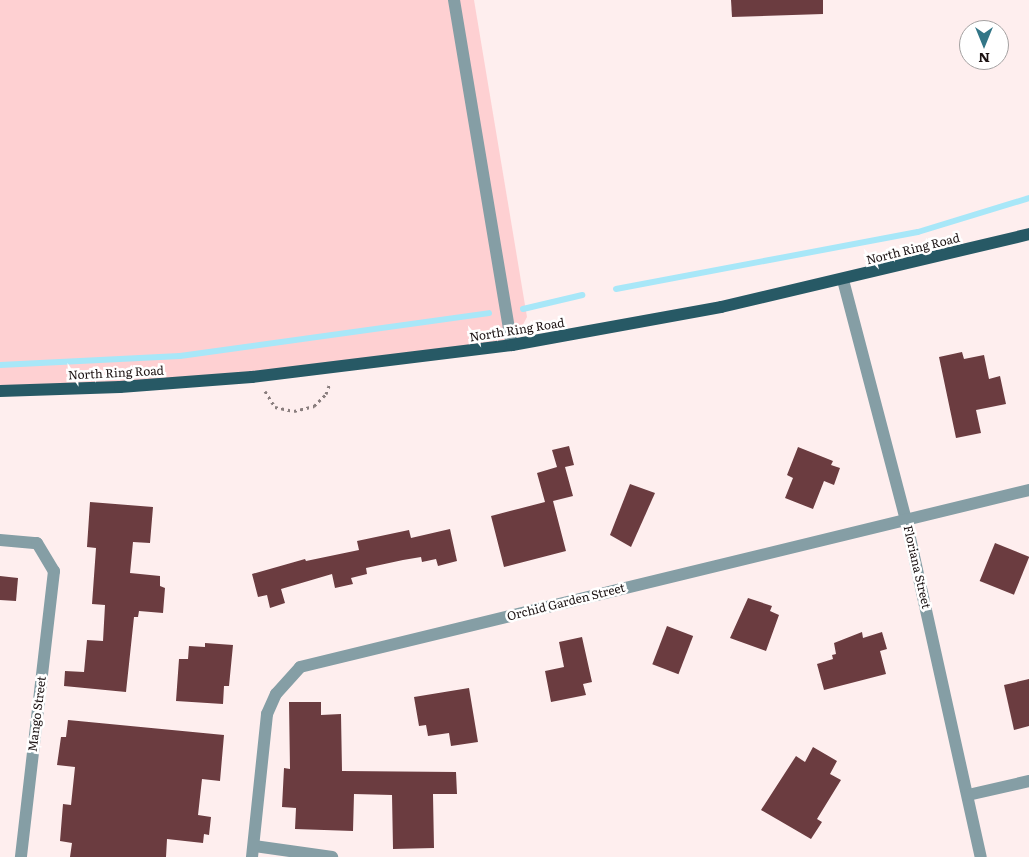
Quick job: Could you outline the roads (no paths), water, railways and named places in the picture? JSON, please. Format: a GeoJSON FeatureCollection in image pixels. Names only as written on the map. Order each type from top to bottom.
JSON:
{"type":"FeatureCollection","features":[{"type":"Feature","properties":{"kind":"main road","name":"North Ring Road"},"geometry":{"type":"LineString","coordinates":[[0,391],[120,388],[252,377],[512,345],[682,314],[843,280],[1029,234]]}},
{"type":"Feature","properties":{"kind":"street"},"geometry":{"type":"LineString","coordinates":[[454,0],[512,345]]}},
{"type":"Feature","properties":{"kind":"street","name":"Floriana Street"},"geometry":{"type":"LineString","coordinates":[[843,280],[906,520],[981,857]]}},
{"type":"Feature","properties":{"kind":"street","name":"Orchid Garden Street"},"geometry":{"type":"LineString","coordinates":[[253,851],[267,714],[276,694],[300,667],[1029,490]]}},
{"type":"Feature","properties":{"kind":"street","name":"Mango Street"},"geometry":{"type":"LineString","coordinates":[[0,540],[37,544],[54,572],[21,857]]}},
{"type":"Feature","properties":{"kind":"street"},"geometry":{"type":"LineString","coordinates":[[968,795],[1029,781]]}},
{"type":"Feature","properties":{"kind":"street"},"geometry":{"type":"LineString","coordinates":[[253,851],[332,857]]}},
{"type":"Feature","properties":{"kind":"waterway"},"geometry":{"type":"LineString","coordinates":[[616,289],[918,232],[1029,198]]}},
{"type":"Feature","properties":{"kind":"waterway"},"geometry":{"type":"LineString","coordinates":[[523,309],[582,295]]}},
{"type":"Feature","properties":{"kind":"waterway"},"geometry":{"type":"LineString","coordinates":[[0,365],[180,356],[489,313]]}}]}
